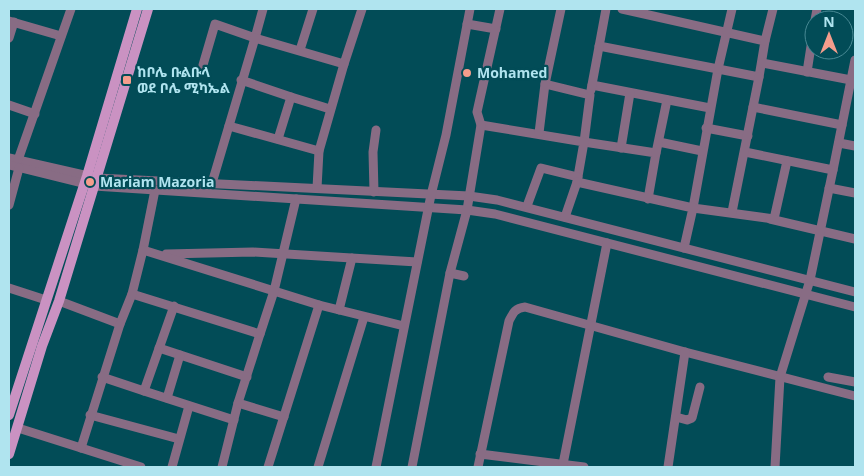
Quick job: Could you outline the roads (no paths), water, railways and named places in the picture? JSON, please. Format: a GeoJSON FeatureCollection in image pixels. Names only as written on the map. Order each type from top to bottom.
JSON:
{"type":"FeatureCollection","features":[{"type":"Feature","properties":{"kind":"main road"},"geometry":{"type":"LineString","coordinates":[[9,454],[42,346],[59,301],[137,9]]}},
{"type":"Feature","properties":{"kind":"main road"},"geometry":{"type":"LineString","coordinates":[[9,415],[46,300],[91,181],[148,9]]}},
{"type":"Feature","properties":{"kind":"street"},"geometry":{"type":"LineString","coordinates":[[9,205],[19,164],[71,9]]}},
{"type":"Feature","properties":{"kind":"street"},"geometry":{"type":"LineString","coordinates":[[212,183],[263,9]]}},
{"type":"Feature","properties":{"kind":"street"},"geometry":{"type":"LineString","coordinates":[[300,50],[313,9]]}},
{"type":"Feature","properties":{"kind":"street"},"geometry":{"type":"LineString","coordinates":[[317,188],[319,151],[330,109],[362,9]]}},
{"type":"Feature","properties":{"kind":"street"},"geometry":{"type":"LineString","coordinates":[[376,467],[416,262],[430,194],[446,135],[470,9]]}},
{"type":"Feature","properties":{"kind":"street"},"geometry":{"type":"LineString","coordinates":[[412,467],[450,273],[469,196],[481,125],[477,112],[500,9]]}},
{"type":"Feature","properties":{"kind":"street"},"geometry":{"type":"LineString","coordinates":[[539,133],[545,84],[561,9]]}},
{"type":"Feature","properties":{"kind":"street"},"geometry":{"type":"LineString","coordinates":[[565,217],[577,180],[606,9]]}},
{"type":"Feature","properties":{"kind":"street"},"geometry":{"type":"LineString","coordinates":[[622,9],[646,11],[667,19],[765,42]]}},
{"type":"Feature","properties":{"kind":"street"},"geometry":{"type":"LineString","coordinates":[[667,19],[669,9]]}},
{"type":"Feature","properties":{"kind":"street"},"geometry":{"type":"LineString","coordinates":[[684,248],[693,208],[710,108],[732,9]]}},
{"type":"Feature","properties":{"kind":"street"},"geometry":{"type":"LineString","coordinates":[[732,212],[773,9]]}},
{"type":"Feature","properties":{"kind":"street"},"geometry":{"type":"LineString","coordinates":[[9,38],[11,22],[61,36]]}},
{"type":"Feature","properties":{"kind":"street"},"geometry":{"type":"LineString","coordinates":[[203,65],[215,24],[255,38],[344,64]]}},
{"type":"Feature","properties":{"kind":"street"},"geometry":{"type":"LineString","coordinates":[[467,24],[496,29]]}},
{"type":"Feature","properties":{"kind":"street"},"geometry":{"type":"LineString","coordinates":[[599,46],[759,77]]}},
{"type":"Feature","properties":{"kind":"street"},"geometry":{"type":"LineString","coordinates":[[807,72],[809,60]]}},
{"type":"Feature","properties":{"kind":"street"},"geometry":{"type":"LineString","coordinates":[[775,467],[780,378],[804,294],[810,280],[842,124],[851,100],[851,80],[855,60]]}},
{"type":"Feature","properties":{"kind":"street"},"geometry":{"type":"LineString","coordinates":[[762,63],[851,80]]}},
{"type":"Feature","properties":{"kind":"street"},"geometry":{"type":"LineString","coordinates":[[241,80],[330,109]]}},
{"type":"Feature","properties":{"kind":"street"},"geometry":{"type":"LineString","coordinates":[[545,84],[590,95]]}},
{"type":"Feature","properties":{"kind":"street"},"geometry":{"type":"LineString","coordinates":[[592,85],[710,108]]}},
{"type":"Feature","properties":{"kind":"street"},"geometry":{"type":"LineString","coordinates":[[621,148],[630,92]]}},
{"type":"Feature","properties":{"kind":"street"},"geometry":{"type":"LineString","coordinates":[[278,139],[291,97]]}},
{"type":"Feature","properties":{"kind":"street"},"geometry":{"type":"LineString","coordinates":[[648,199],[667,100]]}},
{"type":"Feature","properties":{"kind":"street"},"geometry":{"type":"LineString","coordinates":[[9,105],[35,114]]}},
{"type":"Feature","properties":{"kind":"street"},"geometry":{"type":"LineString","coordinates":[[753,108],[842,124]]}},
{"type":"Feature","properties":{"kind":"street"},"geometry":{"type":"LineString","coordinates":[[481,125],[539,133],[656,154]]}},
{"type":"Feature","properties":{"kind":"street"},"geometry":{"type":"LineString","coordinates":[[229,126],[319,151]]}},
{"type":"Feature","properties":{"kind":"street"},"geometry":{"type":"LineString","coordinates":[[706,128],[748,136]]}},
{"type":"Feature","properties":{"kind":"street"},"geometry":{"type":"LineString","coordinates":[[374,192],[373,152],[376,130]]}},
{"type":"Feature","properties":{"kind":"street"},"geometry":{"type":"LineString","coordinates":[[659,142],[702,151]]}},
{"type":"Feature","properties":{"kind":"street"},"geometry":{"type":"LineString","coordinates":[[839,143],[855,146]]}},
{"type":"Feature","properties":{"kind":"street"},"geometry":{"type":"LineString","coordinates":[[745,152],[833,170]]}},
{"type":"Feature","properties":{"kind":"street"},"geometry":{"type":"LineString","coordinates":[[9,158],[19,164],[91,181],[156,190],[428,207],[466,210],[509,217],[855,307]]}},
{"type":"Feature","properties":{"kind":"street"},"geometry":{"type":"LineString","coordinates":[[770,219],[776,216],[787,161]]}},
{"type":"Feature","properties":{"kind":"street"},"geometry":{"type":"LineString","coordinates":[[9,165],[19,164]]}},
{"type":"Feature","properties":{"kind":"street"},"geometry":{"type":"LineString","coordinates":[[526,206],[541,168],[577,180],[648,199],[693,208],[732,212],[770,219],[855,239]]}},
{"type":"Feature","properties":{"kind":"street"},"geometry":{"type":"LineString","coordinates":[[91,181],[212,183],[469,196],[526,206],[855,292]]}},
{"type":"Feature","properties":{"kind":"street"},"geometry":{"type":"LineString","coordinates":[[829,188],[855,193]]}},
{"type":"Feature","properties":{"kind":"street"},"geometry":{"type":"LineString","coordinates":[[81,448],[102,377],[132,294],[156,190]]}},
{"type":"Feature","properties":{"kind":"street"},"geometry":{"type":"LineString","coordinates":[[222,467],[238,403],[274,291],[296,199]]}},
{"type":"Feature","properties":{"kind":"street"},"geometry":{"type":"LineString","coordinates":[[564,466],[573,397],[607,243]]}},
{"type":"Feature","properties":{"kind":"street"},"geometry":{"type":"LineString","coordinates":[[143,250],[319,305],[404,326]]}},
{"type":"Feature","properties":{"kind":"street"},"geometry":{"type":"LineString","coordinates":[[158,254],[253,252],[416,262]]}},
{"type":"Feature","properties":{"kind":"street"},"geometry":{"type":"LineString","coordinates":[[339,310],[352,258]]}},
{"type":"Feature","properties":{"kind":"street"},"geometry":{"type":"LineString","coordinates":[[450,273],[464,276]]}},
{"type":"Feature","properties":{"kind":"street"},"geometry":{"type":"LineString","coordinates":[[9,288],[46,300]]}},
{"type":"Feature","properties":{"kind":"street"},"geometry":{"type":"LineString","coordinates":[[132,294],[260,334]]}},
{"type":"Feature","properties":{"kind":"street"},"geometry":{"type":"LineString","coordinates":[[59,301],[120,324]]}},
{"type":"Feature","properties":{"kind":"street"},"geometry":{"type":"LineString","coordinates":[[269,467],[319,305]]}},
{"type":"Feature","properties":{"kind":"street"},"geometry":{"type":"LineString","coordinates":[[144,391],[174,306]]}},
{"type":"Feature","properties":{"kind":"street"},"geometry":{"type":"LineString","coordinates":[[478,467],[513,313],[518,307],[525,307],[780,378],[855,396]]}},
{"type":"Feature","properties":{"kind":"street"},"geometry":{"type":"LineString","coordinates":[[318,467],[364,317]]}},
{"type":"Feature","properties":{"kind":"street"},"geometry":{"type":"LineString","coordinates":[[160,348],[247,377]]}},
{"type":"Feature","properties":{"kind":"street"},"geometry":{"type":"LineString","coordinates":[[668,467],[686,352]]}},
{"type":"Feature","properties":{"kind":"street"},"geometry":{"type":"LineString","coordinates":[[167,398],[180,355]]}},
{"type":"Feature","properties":{"kind":"street"},"geometry":{"type":"LineString","coordinates":[[102,377],[234,420]]}},
{"type":"Feature","properties":{"kind":"street"},"geometry":{"type":"LineString","coordinates":[[828,377],[855,382]]}},
{"type":"Feature","properties":{"kind":"street"},"geometry":{"type":"LineString","coordinates":[[676,417],[687,420],[692,418],[700,387]]}},
{"type":"Feature","properties":{"kind":"street"},"geometry":{"type":"LineString","coordinates":[[238,403],[284,417]]}},
{"type":"Feature","properties":{"kind":"street"},"geometry":{"type":"LineString","coordinates":[[172,467],[189,406]]}},
{"type":"Feature","properties":{"kind":"street"},"geometry":{"type":"LineString","coordinates":[[90,415],[179,439]]}},
{"type":"Feature","properties":{"kind":"street"},"geometry":{"type":"LineString","coordinates":[[18,428],[141,467]]}},
{"type":"Feature","properties":{"kind":"street"},"geometry":{"type":"LineString","coordinates":[[480,454],[584,467]]}},
{"type":"Feature","properties":{"kind":"place","name":"Mohamed"},"geometry":{"type":"Point","coordinates":[467,73]}},
{"type":"Feature","properties":{"kind":"place","name":"ከቦሌ ቡልቡላ ወደ ቦሌ ሚካኤል"},"geometry":{"type":"Point","coordinates":[127,80]}},
{"type":"Feature","properties":{"kind":"place","name":"Mariam Mazoria"},"geometry":{"type":"Point","coordinates":[90,182]}}]}
